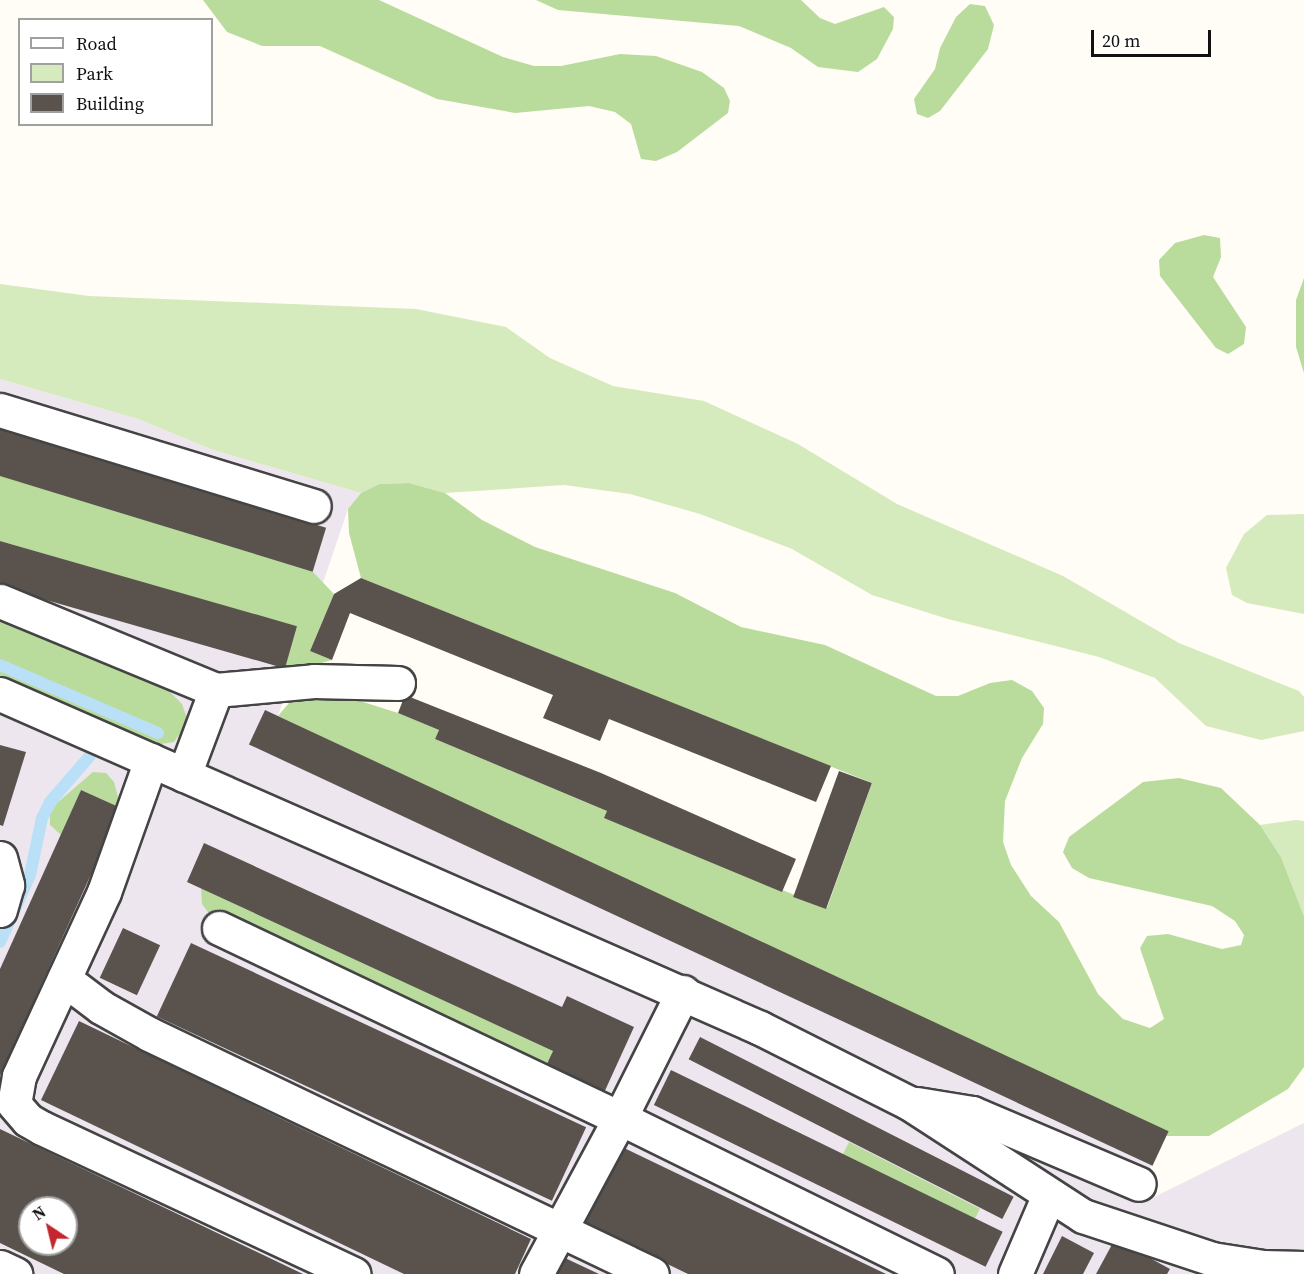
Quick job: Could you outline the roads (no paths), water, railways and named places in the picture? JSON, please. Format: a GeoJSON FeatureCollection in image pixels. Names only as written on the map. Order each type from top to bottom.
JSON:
{"type":"FeatureCollection","features":[{"type":"Feature","properties":{"kind":"lane"},"geometry":{"type":"LineString","coordinates":[[0,410],[314,506]]}},
{"type":"Feature","properties":{"kind":"lane"},"geometry":{"type":"LineString","coordinates":[[0,601],[216,690],[314,681],[398,683]]}},
{"type":"Feature","properties":{"kind":"lane"},"geometry":{"type":"LineString","coordinates":[[184,775],[216,690]]}},
{"type":"Feature","properties":{"kind":"lane"},"geometry":{"type":"LineString","coordinates":[[0,694],[503,917],[683,992],[909,1103],[1048,1197],[1083,1216],[1208,1266],[1304,1268]]}},
{"type":"Feature","properties":{"kind":"lane"},"geometry":{"type":"LineString","coordinates":[[151,760],[104,892],[19,1076],[14,1092],[19,1112],[42,1128],[354,1274]]}},
{"type":"Feature","properties":{"kind":"lane"},"geometry":{"type":"LineString","coordinates":[[0,858],[7,885],[0,910]]}},
{"type":"Feature","properties":{"kind":"lane"},"geometry":{"type":"LineString","coordinates":[[219,928],[620,1118],[937,1274]]}},
{"type":"Feature","properties":{"kind":"lane"},"geometry":{"type":"LineString","coordinates":[[64,979],[101,1007],[149,1034],[652,1274]]}},
{"type":"Feature","properties":{"kind":"lane"},"geometry":{"type":"LineString","coordinates":[[536,1274],[620,1118],[683,992]]}},
{"type":"Feature","properties":{"kind":"lane"},"geometry":{"type":"LineString","coordinates":[[909,1103],[972,1113],[1139,1184]]}},
{"type":"Feature","properties":{"kind":"lane"},"geometry":{"type":"LineString","coordinates":[[1015,1274],[1048,1197]]}},
{"type":"Feature","properties":{"kind":"lane"},"geometry":{"type":"LineString","coordinates":[[0,1267],[15,1274]]}},
{"type":"Feature","properties":{"kind":"waterway"},"geometry":{"type":"LineString","coordinates":[[0,665],[158,733]]}},
{"type":"Feature","properties":{"kind":"waterway"},"geometry":{"type":"LineString","coordinates":[[0,942],[30,875],[42,818],[50,802],[89,757]]}}]}
